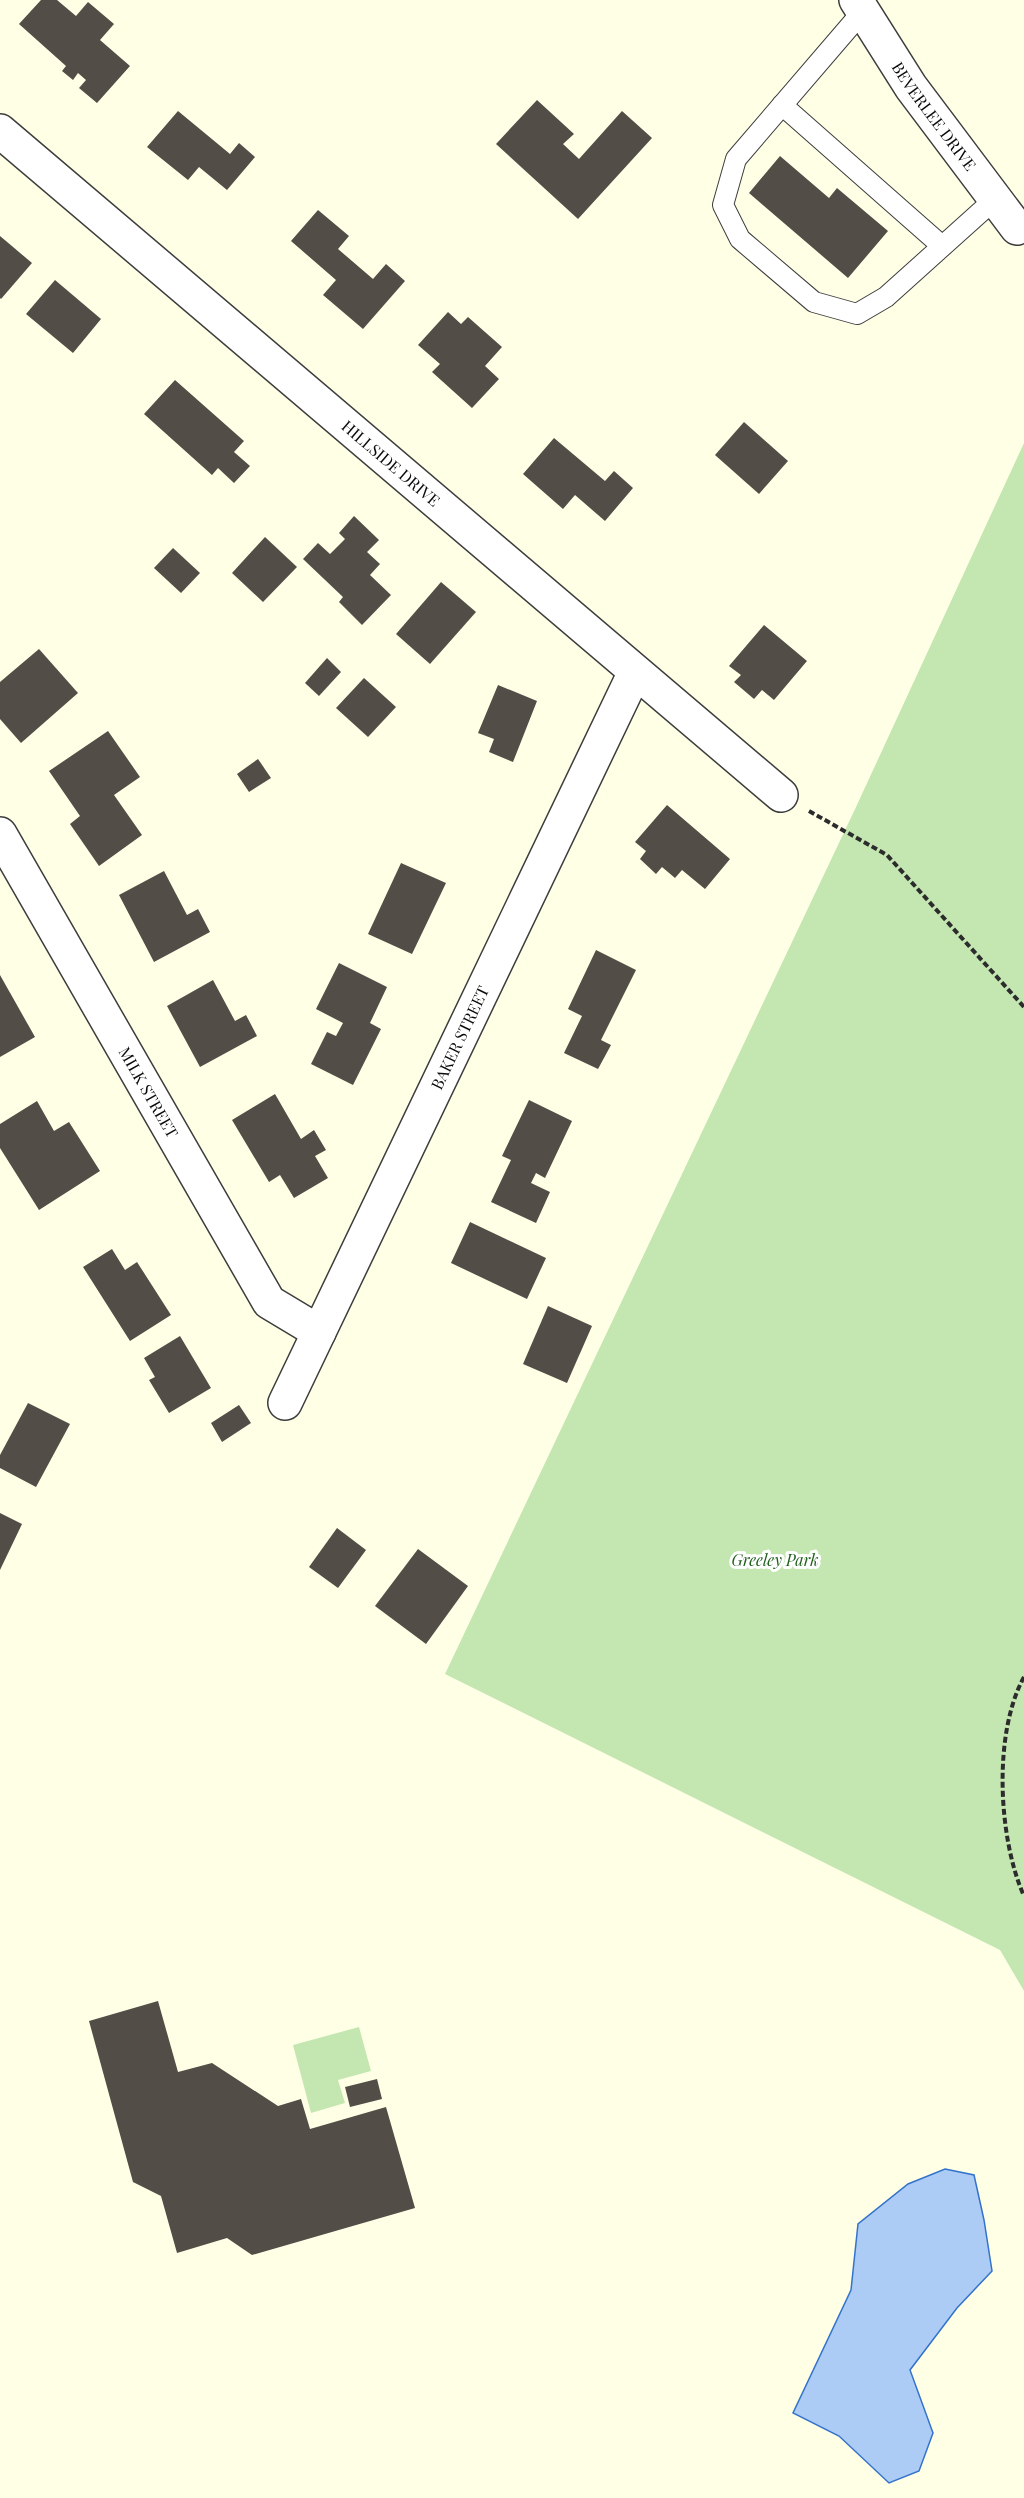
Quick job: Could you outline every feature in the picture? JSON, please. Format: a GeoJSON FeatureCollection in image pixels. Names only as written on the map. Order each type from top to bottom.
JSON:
{"type":"FeatureCollection","features":[{"type":"Feature","properties":{"kind":"street","name":"BEVERLEE DRIVE"},"geometry":{"type":"LineString","coordinates":[[859,5],[911,87],[1017,228]]}},
{"type":"Feature","properties":{"kind":"street","name":"HILLSIDE DRIVE"},"geometry":{"type":"LineString","coordinates":[[0,131],[781,795]]}},
{"type":"Feature","properties":{"kind":"street","name":"BAKER STREET"},"geometry":{"type":"LineString","coordinates":[[285,1404],[635,672]]}},
{"type":"Feature","properties":{"kind":"street","name":"MILK STREET"},"geometry":{"type":"LineString","coordinates":[[0,834],[269,1302],[319,1332]]}},
{"type":"Feature","properties":{"kind":"lane"},"geometry":{"type":"LineString","coordinates":[[859,5],[782,105],[736,159],[723,205],[740,239],[814,302],[857,314],[886,297],[995,199]]}},
{"type":"Feature","properties":{"kind":"lane"},"geometry":{"type":"LineString","coordinates":[[782,105],[942,246]]}},
{"type":"Feature","properties":{"kind":"path"},"geometry":{"type":"LineString","coordinates":[[781,795],[886,855],[1024,1007]]}},
{"type":"Feature","properties":{"kind":"path"},"geometry":{"type":"LineString","coordinates":[[1024,1677],[1005,1734],[1002,1788],[1008,1841],[1024,1896]]}},
{"type":"Feature","properties":{"kind":"green space","name":"Greeley Park"},"geometry":{"type":"Polygon","coordinates":[[[1024,443],[1024,1991],[1000,1950],[445,1674],[856,807],[1024,443]]]}},
{"type":"Feature","properties":{"kind":"green space"},"geometry":{"type":"Polygon","coordinates":[[[359,2027],[371,2071],[338,2080],[345,2103],[311,2113],[293,2045],[359,2027]]]}},
{"type":"Feature","properties":{"kind":"water"},"geometry":{"type":"Polygon","coordinates":[[[945,2169],[974,2175],[992,2271],[957,2308],[910,2370],[933,2433],[919,2471],[889,2483],[839,2436],[793,2413],[851,2290],[858,2224],[908,2184],[945,2169]]]}},
{"type":"Feature","properties":{"kind":"building"},"geometry":{"type":"Polygon","coordinates":[[[41,0],[57,0],[76,16],[88,2],[114,24],[100,40],[130,66],[97,103],[79,88],[86,80],[78,73],[73,80],[62,71],[66,66],[19,24],[41,0]]]}},
{"type":"Feature","properties":{"kind":"building"},"geometry":{"type":"Polygon","coordinates":[[[537,100],[574,134],[563,144],[579,159],[622,111],[652,138],[578,219],[496,144],[537,100]]]}},
{"type":"Feature","properties":{"kind":"building"},"geometry":{"type":"Polygon","coordinates":[[[178,111],[230,154],[239,143],[255,157],[227,190],[199,167],[188,180],[147,147],[178,111]]]}},
{"type":"Feature","properties":{"kind":"building"},"geometry":{"type":"Polygon","coordinates":[[[780,156],[829,198],[837,188],[888,231],[848,278],[749,193],[780,156]]]}},
{"type":"Feature","properties":{"kind":"building"},"geometry":{"type":"Polygon","coordinates":[[[318,210],[349,236],[338,249],[373,279],[386,264],[405,281],[363,329],[323,295],[336,280],[291,241],[318,210]]]}},
{"type":"Feature","properties":{"kind":"building"},"geometry":{"type":"Polygon","coordinates":[[[0,236],[32,263],[1,299],[0,298],[0,236]]]}},
{"type":"Feature","properties":{"kind":"building"},"geometry":{"type":"Polygon","coordinates":[[[55,280],[101,319],[73,353],[26,314],[55,280]]]}},
{"type":"Feature","properties":{"kind":"building"},"geometry":{"type":"Polygon","coordinates":[[[448,312],[461,324],[468,317],[502,347],[485,366],[499,379],[472,408],[432,372],[440,364],[418,345],[448,312]]]}},
{"type":"Feature","properties":{"kind":"building"},"geometry":{"type":"Polygon","coordinates":[[[175,380],[244,441],[234,452],[250,466],[234,483],[218,468],[212,475],[144,414],[175,380]]]}},
{"type":"Feature","properties":{"kind":"building"},"geometry":{"type":"Polygon","coordinates":[[[744,422],[788,461],[759,494],[715,455],[744,422]]]}},
{"type":"Feature","properties":{"kind":"building"},"geometry":{"type":"Polygon","coordinates":[[[554,438],[605,481],[614,471],[633,488],[605,521],[575,495],[563,509],[523,474],[554,438]]]}},
{"type":"Feature","properties":{"kind":"building"},"geometry":{"type":"Polygon","coordinates":[[[354,516],[379,540],[367,552],[380,564],[370,575],[391,595],[362,625],[339,602],[343,597],[303,559],[318,543],[330,554],[345,539],[339,533],[354,516]]]}},
{"type":"Feature","properties":{"kind":"building"},"geometry":{"type":"Polygon","coordinates":[[[265,537],[297,567],[263,602],[232,573],[265,537]]]}},
{"type":"Feature","properties":{"kind":"building"},"geometry":{"type":"Polygon","coordinates":[[[173,548],[200,573],[181,593],[154,568],[173,548]]]}},
{"type":"Feature","properties":{"kind":"building"},"geometry":{"type":"Polygon","coordinates":[[[441,582],[476,612],[430,664],[396,634],[441,582]]]}},
{"type":"Feature","properties":{"kind":"building"},"geometry":{"type":"Polygon","coordinates":[[[764,625],[807,661],[774,700],[762,690],[754,699],[734,682],[741,675],[729,666],[764,625]]]}},
{"type":"Feature","properties":{"kind":"building"},"geometry":{"type":"Polygon","coordinates":[[[39,649],[78,693],[21,743],[0,719],[0,682],[39,649]]]}},
{"type":"Feature","properties":{"kind":"building"},"geometry":{"type":"Polygon","coordinates":[[[327,658],[341,672],[319,696],[305,683],[327,658]]]}},
{"type":"Feature","properties":{"kind":"building"},"geometry":{"type":"Polygon","coordinates":[[[364,678],[396,707],[368,737],[336,708],[364,678]]]}},
{"type":"Feature","properties":{"kind":"building"},"geometry":{"type":"Polygon","coordinates":[[[498,685],[537,701],[513,762],[489,752],[494,739],[478,733],[498,685]]]}},
{"type":"Feature","properties":{"kind":"building"},"geometry":{"type":"Polygon","coordinates":[[[108,731],[140,777],[114,795],[142,835],[99,866],[70,824],[80,816],[49,771],[108,731]]]}},
{"type":"Feature","properties":{"kind":"building"},"geometry":{"type":"Polygon","coordinates":[[[258,759],[271,778],[249,792],[237,774],[258,759]]]}},
{"type":"Feature","properties":{"kind":"building"},"geometry":{"type":"Polygon","coordinates":[[[667,805],[730,859],[705,889],[682,870],[675,878],[662,867],[656,874],[640,859],[646,851],[635,842],[667,805]]]}},
{"type":"Feature","properties":{"kind":"building"},"geometry":{"type":"Polygon","coordinates":[[[401,863],[446,883],[412,954],[368,934],[401,863]]]}},
{"type":"Feature","properties":{"kind":"building"},"geometry":{"type":"Polygon","coordinates":[[[164,871],[187,915],[198,909],[210,932],[154,962],[119,895],[164,871]]]}},
{"type":"Feature","properties":{"kind":"building"},"geometry":{"type":"Polygon","coordinates":[[[596,950],[636,970],[601,1040],[611,1045],[598,1069],[564,1053],[582,1016],[568,1009],[596,950]]]}},
{"type":"Feature","properties":{"kind":"building"},"geometry":{"type":"Polygon","coordinates":[[[339,963],[387,987],[370,1023],[381,1029],[353,1085],[311,1064],[327,1032],[336,1036],[343,1023],[316,1009],[339,963]]]}},
{"type":"Feature","properties":{"kind":"building"},"geometry":{"type":"Polygon","coordinates":[[[0,975],[35,1037],[0,1057],[0,975]]]}},
{"type":"Feature","properties":{"kind":"building"},"geometry":{"type":"Polygon","coordinates":[[[213,980],[235,1021],[246,1015],[257,1036],[200,1067],[167,1006],[213,980]]]}},
{"type":"Feature","properties":{"kind":"building"},"geometry":{"type":"Polygon","coordinates":[[[275,1094],[301,1139],[314,1130],[326,1150],[315,1156],[328,1178],[294,1198],[280,1175],[269,1182],[232,1120],[275,1094]]]}},
{"type":"Feature","properties":{"kind":"building"},"geometry":{"type":"Polygon","coordinates":[[[529,1100],[572,1121],[545,1178],[536,1173],[531,1183],[550,1192],[536,1223],[491,1202],[511,1160],[502,1156],[529,1100]]]}},
{"type":"Feature","properties":{"kind":"building"},"geometry":{"type":"Polygon","coordinates":[[[37,1101],[54,1131],[69,1122],[100,1171],[39,1210],[0,1148],[0,1124],[37,1101]]]}},
{"type":"Feature","properties":{"kind":"building"},"geometry":{"type":"Polygon","coordinates":[[[470,1222],[546,1258],[527,1299],[451,1263],[470,1222]]]}},
{"type":"Feature","properties":{"kind":"building"},"geometry":{"type":"Polygon","coordinates":[[[112,1249],[125,1270],[137,1262],[171,1315],[130,1341],[83,1267],[112,1249]]]}},
{"type":"Feature","properties":{"kind":"building"},"geometry":{"type":"Polygon","coordinates":[[[548,1306],[592,1326],[567,1383],[523,1364],[548,1306]]]}},
{"type":"Feature","properties":{"kind":"building"},"geometry":{"type":"Polygon","coordinates":[[[180,1336],[211,1388],[169,1413],[149,1380],[155,1377],[144,1358],[180,1336]]]}},
{"type":"Feature","properties":{"kind":"building"},"geometry":{"type":"Polygon","coordinates":[[[28,1403],[70,1424],[36,1487],[0,1468],[0,1455],[28,1403]]]}},
{"type":"Feature","properties":{"kind":"building"},"geometry":{"type":"Polygon","coordinates":[[[239,1405],[251,1423],[222,1442],[211,1423],[239,1405]]]}},
{"type":"Feature","properties":{"kind":"building"},"geometry":{"type":"Polygon","coordinates":[[[0,1513],[22,1524],[0,1570],[0,1513]]]}},
{"type":"Feature","properties":{"kind":"building"},"geometry":{"type":"Polygon","coordinates":[[[337,1528],[366,1550],[338,1588],[309,1567],[337,1528]]]}},
{"type":"Feature","properties":{"kind":"building"},"geometry":{"type":"Polygon","coordinates":[[[418,1549],[468,1586],[426,1644],[375,1606],[418,1549]]]}},
{"type":"Feature","properties":{"kind":"building"},"geometry":{"type":"Polygon","coordinates":[[[158,2001],[178,2072],[212,2063],[278,2106],[301,2099],[310,2129],[386,2107],[415,2208],[252,2255],[227,2238],[177,2253],[161,2196],[133,2182],[89,2021],[158,2001]]]}},
{"type":"Feature","properties":{"kind":"building"},"geometry":{"type":"Polygon","coordinates":[[[377,2079],[382,2099],[350,2107],[345,2087],[377,2079]]]}}]}
